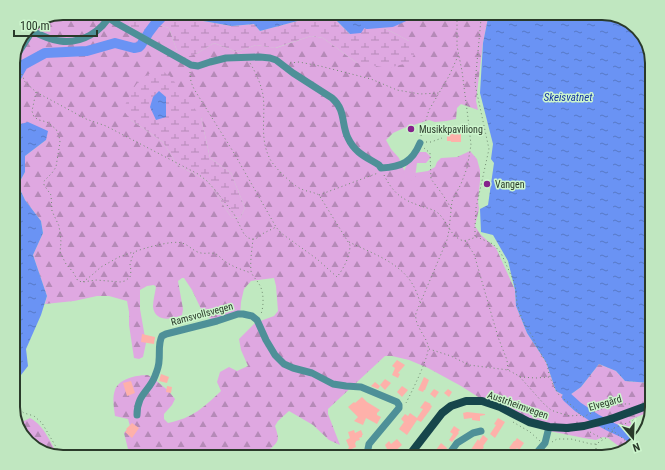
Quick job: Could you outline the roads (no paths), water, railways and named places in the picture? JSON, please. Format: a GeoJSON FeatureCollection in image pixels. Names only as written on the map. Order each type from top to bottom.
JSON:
{"type":"FeatureCollection","features":[{"type":"Feature","properties":{"kind":"main road","name":"Austrheimvegen"},"geometry":{"type":"LineString","coordinates":[[413,450],[442,413],[452,406],[466,401],[482,401],[500,407],[529,422],[549,427],[567,428],[611,420],[645,407]]}},
{"type":"Feature","properties":{"kind":"street"},"geometry":{"type":"LineString","coordinates":[[34,32],[59,41],[70,41],[81,39],[90,35],[98,30],[107,20]]}},
{"type":"Feature","properties":{"kind":"street"},"geometry":{"type":"LineString","coordinates":[[114,20],[118,24],[191,65],[198,66],[222,59],[265,57],[276,60],[336,102],[340,107],[346,134],[351,144],[360,154],[379,165],[382,169],[395,167],[409,160],[420,143]]}},
{"type":"Feature","properties":{"kind":"street","name":"Ramsvollsvegen"},"geometry":{"type":"LineString","coordinates":[[137,415],[140,399],[152,383],[158,369],[160,342],[163,335],[238,314],[243,314],[252,316],[257,320],[272,351],[284,364],[312,373],[333,384],[361,387],[397,402],[399,405],[398,408],[369,444],[368,450]]}},
{"type":"Feature","properties":{"kind":"street"},"geometry":{"type":"LineString","coordinates":[[540,450],[545,443],[549,427]]}},
{"type":"Feature","properties":{"kind":"street"},"geometry":{"type":"LineString","coordinates":[[452,450],[457,443],[473,433],[481,432]]}},
{"type":"Feature","properties":{"kind":"water"},"geometry":{"type":"Polygon","coordinates":[[[202,20],[301,20],[260,31],[254,24],[232,26],[202,20]]]}},
{"type":"Feature","properties":{"kind":"water"},"geometry":{"type":"Polygon","coordinates":[[[336,20],[366,20],[367,24],[361,33],[350,34],[336,20]]]}},
{"type":"Feature","properties":{"kind":"water","name":"Skeisvatnet"},"geometry":{"type":"Polygon","coordinates":[[[488,20],[608,20],[621,24],[628,29],[641,44],[645,57],[645,382],[625,381],[616,371],[599,364],[581,387],[567,397],[556,391],[546,362],[527,333],[516,306],[515,290],[508,261],[493,235],[481,232],[480,209],[488,205],[494,163],[491,159],[493,144],[480,93],[483,43],[488,20]]]}},
{"type":"Feature","properties":{"kind":"water"},"geometry":{"type":"Polygon","coordinates":[[[159,91],[166,97],[166,117],[156,120],[150,107],[153,97],[159,91]]]}},
{"type":"Feature","properties":{"kind":"water"},"geometry":{"type":"Polygon","coordinates":[[[28,122],[48,131],[46,140],[25,156],[25,172],[20,181],[20,124],[28,122]]]}},
{"type":"Feature","properties":{"kind":"water"},"geometry":{"type":"Polygon","coordinates":[[[20,189],[25,200],[41,221],[43,233],[33,255],[47,296],[41,315],[26,349],[28,366],[21,375],[20,189]]]}},
{"type":"Feature","properties":{"kind":"waterway"},"geometry":{"type":"LineString","coordinates":[[20,70],[23,65],[45,53],[87,51],[115,43],[134,48],[139,47],[159,20]]}},
{"type":"Feature","properties":{"kind":"waterway"},"geometry":{"type":"LineString","coordinates":[[367,24],[392,22],[396,20]]}},
{"type":"Feature","properties":{"kind":"waterway"},"geometry":{"type":"LineString","coordinates":[[567,397],[578,407],[596,419],[631,438]]}},
{"type":"Feature","properties":{"kind":"place","name":"Musikkpaviliong"},"geometry":{"type":"Point","coordinates":[411,129]}},
{"type":"Feature","properties":{"kind":"place","name":"Vangen"},"geometry":{"type":"Point","coordinates":[487,184]}}]}
